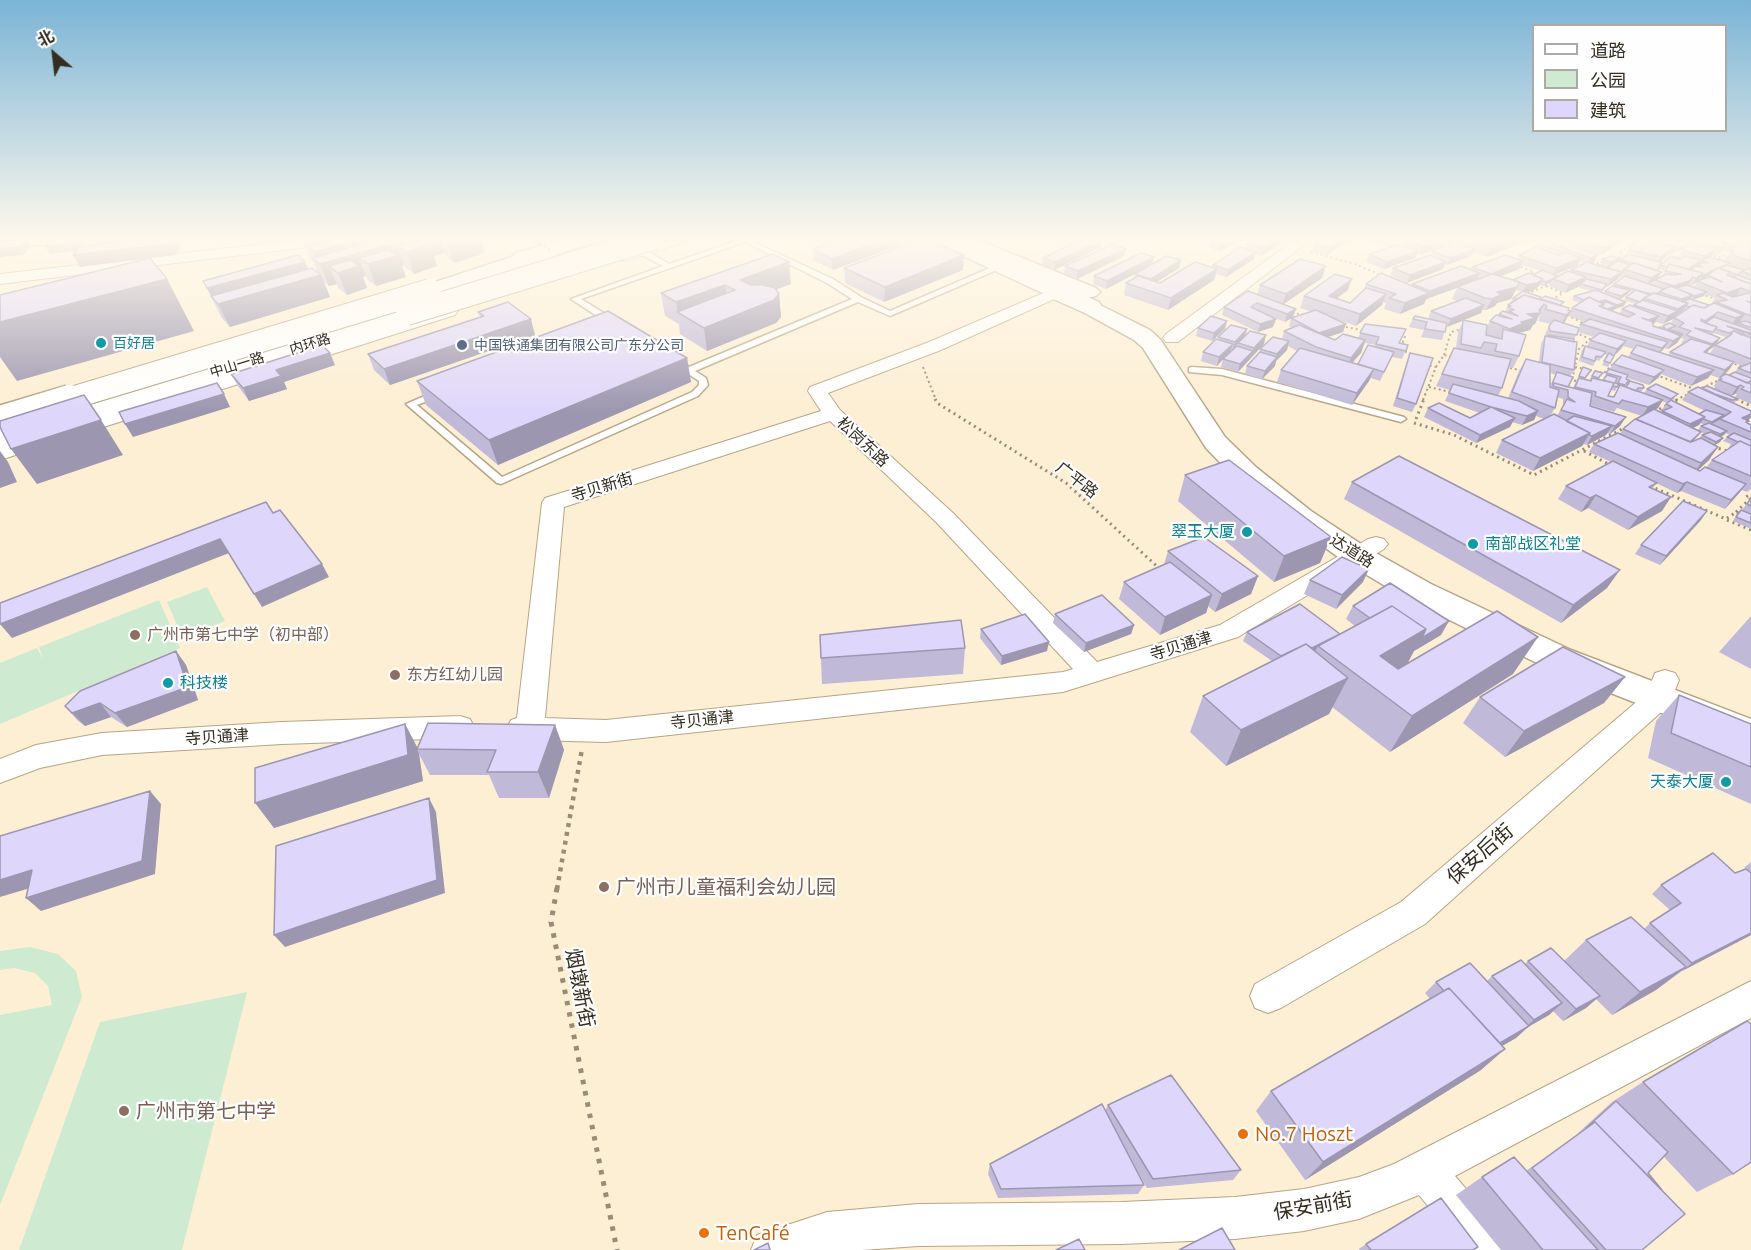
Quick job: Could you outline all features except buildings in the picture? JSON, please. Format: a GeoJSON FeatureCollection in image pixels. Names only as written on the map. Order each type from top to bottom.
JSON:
{"type":"FeatureCollection","features":[{"type":"Feature","properties":{"kind":"main road","name":"中山一路"},"geometry":{"type":"LineString","coordinates":[[0,411],[366,296]]}},
{"type":"Feature","properties":{"kind":"main road"},"geometry":{"type":"LineString","coordinates":[[0,420],[409,296]]}},
{"type":"Feature","properties":{"kind":"main road","name":"内环路"},"geometry":{"type":"LineString","coordinates":[[0,430],[447,296]]}},
{"type":"Feature","properties":{"kind":"main road","name":"中山一路"},"geometry":{"type":"LineString","coordinates":[[0,439],[455,296]]}},
{"type":"Feature","properties":{"kind":"main road","name":"达道路"},"geometry":{"type":"LineString","coordinates":[[1066,296],[1131,327],[1152,344],[1215,442],[1247,474],[1301,517],[1366,549]]}},
{"type":"Feature","properties":{"kind":"main road","name":"达道路"},"geometry":{"type":"LineString","coordinates":[[1099,296],[1154,322],[1172,338],[1216,410],[1243,446],[1420,592],[1559,659],[1751,715]]}},
{"type":"Feature","properties":{"kind":"main road","name":"达道路"},"geometry":{"type":"LineString","coordinates":[[1662,689],[1751,734]]}},
{"type":"Feature","properties":{"kind":"street"},"geometry":{"type":"LineString","coordinates":[[0,452],[466,296]]}},
{"type":"Feature","properties":{"kind":"street","name":"松岗东路"},"geometry":{"type":"LineString","coordinates":[[1034,296],[917,352],[817,391],[833,414],[945,518],[1092,673]]}},
{"type":"Feature","properties":{"kind":"street"},"geometry":{"type":"LineString","coordinates":[[1172,338],[1228,296]]}},
{"type":"Feature","properties":{"kind":"street","name":"寺贝新街"},"geometry":{"type":"LineString","coordinates":[[530,729],[554,503],[833,414]]}},
{"type":"Feature","properties":{"kind":"street","name":"寺贝通津"},"geometry":{"type":"LineString","coordinates":[[0,771],[36,757],[102,744],[452,726],[606,731],[1052,683],[1229,631],[1366,549]]}},
{"type":"Feature","properties":{"kind":"street","name":"保安后街"},"geometry":{"type":"LineString","coordinates":[[1268,996],[1413,913],[1662,689]]}},
{"type":"Feature","properties":{"kind":"street","name":"保安前街"},"geometry":{"type":"LineString","coordinates":[[802,1243],[918,1225],[1122,1223],[1235,1218],[1304,1210],[1359,1198],[1425,1171],[1743,1014]]}},
{"type":"Feature","properties":{"kind":"street"},"geometry":{"type":"LineString","coordinates":[[1425,1171],[1490,1250]]}},
{"type":"Feature","properties":{"kind":"lane"},"geometry":{"type":"LineString","coordinates":[[583,296],[575,299],[618,326],[607,330]]}},
{"type":"Feature","properties":{"kind":"lane"},"geometry":{"type":"LineString","coordinates":[[854,296],[890,314],[931,296]]}},
{"type":"Feature","properties":{"kind":"lane"},"geometry":{"type":"LineString","coordinates":[[689,370],[858,299]]}},
{"type":"Feature","properties":{"kind":"lane"},"geometry":{"type":"LineString","coordinates":[[443,391],[411,404],[501,481],[695,394],[704,385],[703,380],[663,353]]}},
{"type":"Feature","properties":{"kind":"lane"},"geometry":{"type":"LineString","coordinates":[[1192,370],[1222,372],[1401,419]]}},
{"type":"Feature","properties":{"kind":"path"},"geometry":{"type":"LineString","coordinates":[[1557,296],[1551,300],[1557,302]]}},
{"type":"Feature","properties":{"kind":"path"},"geometry":{"type":"LineString","coordinates":[[1708,296],[1726,303]]}},
{"type":"Feature","properties":{"kind":"path"},"geometry":{"type":"LineString","coordinates":[[1562,309],[1570,313],[1566,315],[1583,323],[1572,331],[1590,339],[1579,349],[1572,380]]}},
{"type":"Feature","properties":{"kind":"path"},"geometry":{"type":"LineString","coordinates":[[1289,313],[1313,317]]}},
{"type":"Feature","properties":{"kind":"path"},"geometry":{"type":"LineString","coordinates":[[1332,323],[1373,332]]}},
{"type":"Feature","properties":{"kind":"path"},"geometry":{"type":"LineString","coordinates":[[1415,423],[1436,367],[1444,355],[1451,332],[1466,328]]}},
{"type":"Feature","properties":{"kind":"path"},"geometry":{"type":"LineString","coordinates":[[1394,335],[1405,336],[1400,350],[1410,353],[1409,360]]}},
{"type":"Feature","properties":{"kind":"path","name":"广平路"},"geometry":{"type":"LineString","coordinates":[[917,352],[937,404],[1066,483],[1169,577]]}},
{"type":"Feature","properties":{"kind":"path"},"geometry":{"type":"LineString","coordinates":[[1444,355],[1455,357]]}},
{"type":"Feature","properties":{"kind":"path"},"geometry":{"type":"LineString","coordinates":[[1726,360],[1749,367]]}},
{"type":"Feature","properties":{"kind":"path"},"geometry":{"type":"LineString","coordinates":[[1575,367],[1604,373],[1616,361]]}},
{"type":"Feature","properties":{"kind":"path"},"geometry":{"type":"LineString","coordinates":[[1427,365],[1436,367]]}},
{"type":"Feature","properties":{"kind":"path"},"geometry":{"type":"LineString","coordinates":[[1498,366],[1529,372]]}},
{"type":"Feature","properties":{"kind":"path"},"geometry":{"type":"LineString","coordinates":[[1738,372],[1749,367]]}},
{"type":"Feature","properties":{"kind":"path"},"geometry":{"type":"LineString","coordinates":[[1647,372],[1698,390]]}},
{"type":"Feature","properties":{"kind":"path"},"geometry":{"type":"LineString","coordinates":[[1710,376],[1720,380]]}},
{"type":"Feature","properties":{"kind":"path"},"geometry":{"type":"LineString","coordinates":[[1646,416],[1729,376]]}},
{"type":"Feature","properties":{"kind":"path"},"geometry":{"type":"LineString","coordinates":[[1564,378],[1581,382]]}},
{"type":"Feature","properties":{"kind":"path"},"geometry":{"type":"LineString","coordinates":[[1428,387],[1460,394]]}},
{"type":"Feature","properties":{"kind":"path"},"geometry":{"type":"LineString","coordinates":[[1706,387],[1714,390]]}},
{"type":"Feature","properties":{"kind":"path"},"geometry":{"type":"LineString","coordinates":[[1733,398],[1751,406]]}},
{"type":"Feature","properties":{"kind":"path"},"geometry":{"type":"LineString","coordinates":[[1651,405],[1660,408]]}},
{"type":"Feature","properties":{"kind":"path"},"geometry":{"type":"LineString","coordinates":[[1401,419],[1454,435],[1534,475],[1629,425]]}},
{"type":"Feature","properties":{"kind":"path"},"geometry":{"type":"LineString","coordinates":[[1602,433],[1611,435]]}},
{"type":"Feature","properties":{"kind":"path"},"geometry":{"type":"LineString","coordinates":[[1712,447],[1716,446],[1734,454]]}},
{"type":"Feature","properties":{"kind":"path"},"geometry":{"type":"LineString","coordinates":[[1583,451],[1620,470]]}},
{"type":"Feature","properties":{"kind":"path"},"geometry":{"type":"LineString","coordinates":[[1650,485],[1751,530]]}},
{"type":"Feature","properties":{"kind":"path"},"geometry":{"type":"LineString","coordinates":[[1726,519],[1750,499],[1746,497],[1751,494]]}},
{"type":"Feature","properties":{"kind":"path"},"geometry":{"type":"LineString","coordinates":[[1736,512],[1744,515]]}},
{"type":"Feature","properties":{"kind":"path","name":"烟墩新街"},"geometry":{"type":"LineString","coordinates":[[586,730],[551,922],[617,1250]]}},
{"type":"Feature","properties":{"kind":"green space"},"geometry":{"type":"Polygon","coordinates":[[[207,587],[225,621],[183,639],[167,602],[207,587]]]}},
{"type":"Feature","properties":{"kind":"green space"},"geometry":{"type":"Polygon","coordinates":[[[159,600],[180,648],[0,724],[0,663],[37,648],[43,659],[39,647],[159,600]]]}},
{"type":"Feature","properties":{"kind":"green space"},"geometry":{"type":"Polygon","coordinates":[[[30,947],[58,954],[76,971],[82,997],[0,1205],[0,1015],[52,1005],[48,986],[35,973],[14,968],[0,970],[0,951],[30,947]]]}},
{"type":"Feature","properties":{"kind":"green space"},"geometry":{"type":"Polygon","coordinates":[[[247,992],[182,1250],[19,1250],[100,1022],[247,992]]]}},
{"type":"Feature","properties":{"kind":"place","name":"百好居"},"geometry":{"type":"Point","coordinates":[101,343]}},
{"type":"Feature","properties":{"kind":"place","name":"中国铁通集团有限公司广东分公司"},"geometry":{"type":"Point","coordinates":[462,345]}},
{"type":"Feature","properties":{"kind":"place","name":"翠玉大厦"},"geometry":{"type":"Point","coordinates":[1247,532]}},
{"type":"Feature","properties":{"kind":"place","name":"南部战区礼堂"},"geometry":{"type":"Point","coordinates":[1473,544]}},
{"type":"Feature","properties":{"kind":"place","name":"广州市第七中学（初中部）"},"geometry":{"type":"Point","coordinates":[135,635]}},
{"type":"Feature","properties":{"kind":"place","name":"东方红幼儿园"},"geometry":{"type":"Point","coordinates":[395,675]}},
{"type":"Feature","properties":{"kind":"place","name":"科技楼"},"geometry":{"type":"Point","coordinates":[168,683]}},
{"type":"Feature","properties":{"kind":"place","name":"天泰大厦"},"geometry":{"type":"Point","coordinates":[1726,782]}},
{"type":"Feature","properties":{"kind":"place","name":"广州市儿童福利会幼儿园"},"geometry":{"type":"Point","coordinates":[604,887]}},
{"type":"Feature","properties":{"kind":"place","name":"广州市第七中学"},"geometry":{"type":"Point","coordinates":[124,1111]}},
{"type":"Feature","properties":{"kind":"place","name":"No.7 Hoszt"},"geometry":{"type":"Point","coordinates":[1243,1134]}},
{"type":"Feature","properties":{"kind":"place","name":"TenCafé"},"geometry":{"type":"Point","coordinates":[704,1233]}}]}
